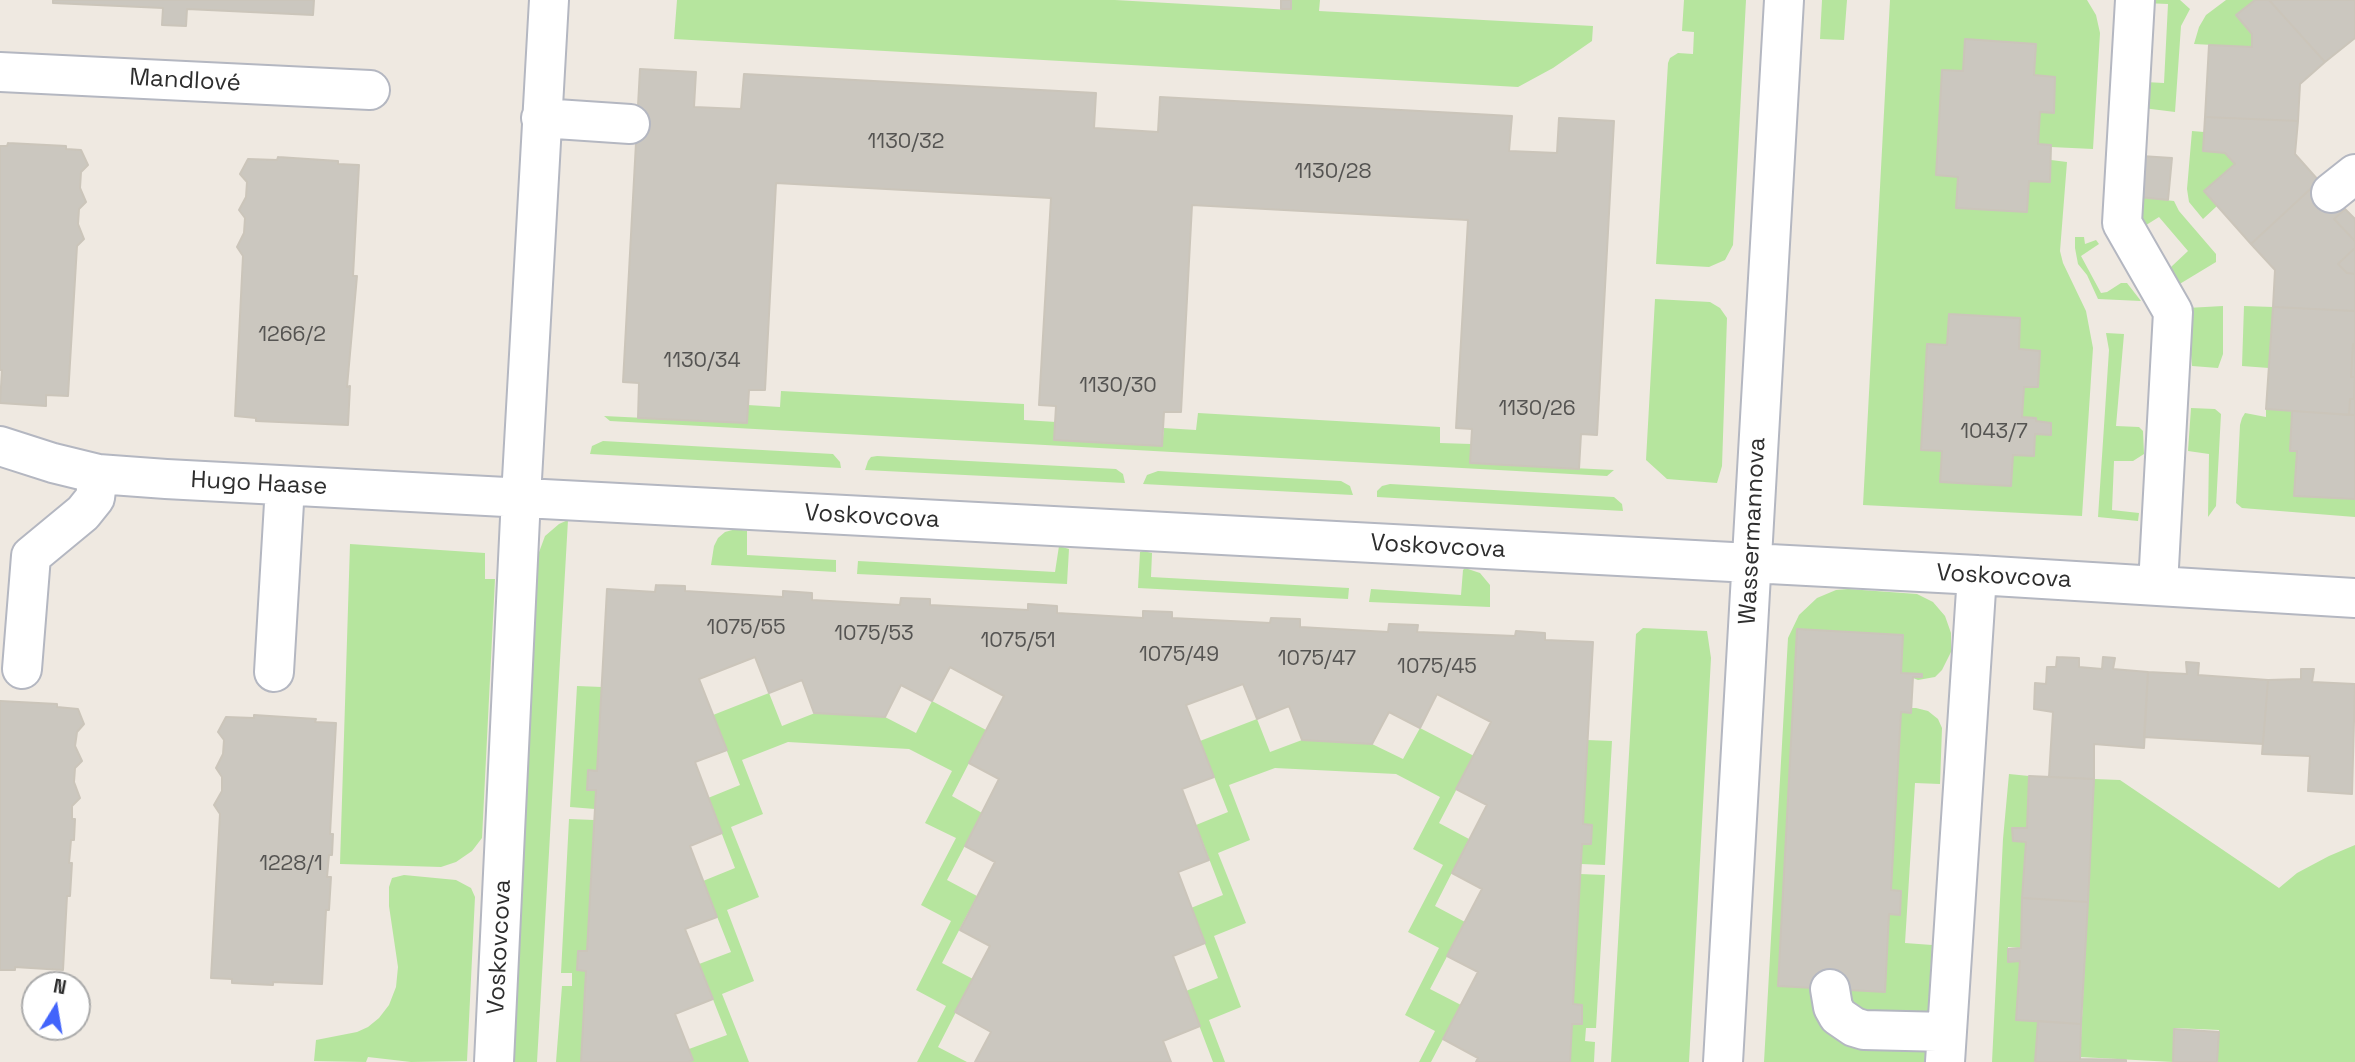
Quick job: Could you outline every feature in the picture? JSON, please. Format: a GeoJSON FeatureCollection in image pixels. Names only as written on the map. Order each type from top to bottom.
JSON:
{"type":"FeatureCollection","features":[{"type":"Feature","properties":{"kind":"street","name":"Voskovcova"},"geometry":{"type":"LineString","coordinates":[[494,1062],[549,0]]}},
{"type":"Feature","properties":{"kind":"street","name":"Wassermannova"},"geometry":{"type":"LineString","coordinates":[[1723,1062],[1784,0]]}},
{"type":"Feature","properties":{"kind":"street"},"geometry":{"type":"LineString","coordinates":[[2135,0],[2122,223],[2173,312],[2158,585]]}},
{"type":"Feature","properties":{"kind":"street","name":"Mandlové"},"geometry":{"type":"LineString","coordinates":[[0,72],[370,90]]}},
{"type":"Feature","properties":{"kind":"street"},"geometry":{"type":"LineString","coordinates":[[541,118],[630,124]]}},
{"type":"Feature","properties":{"kind":"street","name":"Hugo Haase"},"geometry":{"type":"LineString","coordinates":[[0,446],[98,474],[522,497]]}},
{"type":"Feature","properties":{"kind":"street"},"geometry":{"type":"LineString","coordinates":[[22,669],[31,556],[83,513],[95,498],[98,474]]}},
{"type":"Feature","properties":{"kind":"street"},"geometry":{"type":"LineString","coordinates":[[274,672],[285,486]]}},
{"type":"Feature","properties":{"kind":"street","name":"Voskovcova"},"geometry":{"type":"LineString","coordinates":[[522,497],[1977,575],[2355,598]]}},
{"type":"Feature","properties":{"kind":"street"},"geometry":{"type":"LineString","coordinates":[[1830,989],[1833,1007],[1838,1016],[1854,1027],[1946,1047],[1977,575]]}},
{"type":"Feature","properties":{"kind":"green space"},"geometry":{"type":"Polygon","coordinates":[[[677,0],[1115,0],[1291,10],[1292,0],[1320,0],[1319,11],[1593,26],[1592,41],[1553,68],[1518,87],[674,39],[677,0]]]}},
{"type":"Feature","properties":{"kind":"green space"},"geometry":{"type":"Polygon","coordinates":[[[1684,0],[1746,0],[1733,245],[1725,260],[1709,267],[1656,264],[1668,63],[1670,58],[1678,53],[1693,54],[1694,32],[1682,31],[1684,0]]]}},
{"type":"Feature","properties":{"kind":"green space"},"geometry":{"type":"Polygon","coordinates":[[[1822,0],[1847,0],[1844,40],[1820,39],[1822,0]]]}},
{"type":"Feature","properties":{"kind":"green space"},"geometry":{"type":"Polygon","coordinates":[[[1890,0],[2087,0],[2096,15],[2100,33],[2093,149],[2038,144],[2040,112],[2054,112],[2055,77],[2034,75],[2036,44],[1965,39],[1963,71],[1942,70],[1936,175],[1958,177],[1956,208],[2027,212],[2029,181],[2051,160],[2067,162],[2060,251],[2086,311],[2093,348],[2082,516],[1863,505],[1890,0]],[[1950,314],[1947,345],[1927,344],[1921,450],[1942,451],[1940,482],[2011,486],[2013,455],[2034,456],[2035,434],[2050,434],[2051,423],[2022,417],[2024,387],[2038,387],[2040,351],[2019,349],[2020,318],[1950,314]]]}},
{"type":"Feature","properties":{"kind":"green space"},"geometry":{"type":"Polygon","coordinates":[[[2144,0],[2180,0],[2190,9],[2181,26],[2175,112],[2143,108],[2145,82],[2164,83],[2168,4],[2143,3],[2144,0]]]}},
{"type":"Feature","properties":{"kind":"green space"},"geometry":{"type":"Polygon","coordinates":[[[2226,0],[2255,0],[2252,47],[2194,44],[2206,15],[2226,0]]]}},
{"type":"Feature","properties":{"kind":"green space"},"geometry":{"type":"Polygon","coordinates":[[[2192,131],[2204,132],[2203,151],[2225,153],[2235,164],[2204,191],[2217,206],[2203,219],[2189,202],[2187,189],[2192,131]]]}},
{"type":"Feature","properties":{"kind":"green space"},"geometry":{"type":"Polygon","coordinates":[[[2139,197],[2174,201],[2179,211],[2216,254],[2216,262],[2178,285],[2170,273],[2171,267],[2188,251],[2159,217],[2143,227],[2139,224],[2139,197]]]}},
{"type":"Feature","properties":{"kind":"green space"},"geometry":{"type":"Polygon","coordinates":[[[2075,237],[2084,237],[2085,244],[2096,240],[2099,244],[2081,256],[2101,293],[2121,283],[2127,283],[2141,301],[2098,299],[2087,275],[2078,264],[2075,237]]]}},
{"type":"Feature","properties":{"kind":"green space"},"geometry":{"type":"Polygon","coordinates":[[[1655,299],[1710,302],[1720,308],[1727,318],[1722,466],[1717,483],[1667,479],[1646,460],[1655,299]]]}},
{"type":"Feature","properties":{"kind":"green space"},"geometry":{"type":"Polygon","coordinates":[[[2223,306],[2223,354],[2218,368],[2192,366],[2187,308],[2223,306]]]}},
{"type":"Feature","properties":{"kind":"green space"},"geometry":{"type":"Polygon","coordinates":[[[2244,306],[2273,307],[2269,368],[2242,366],[2244,306]]]}},
{"type":"Feature","properties":{"kind":"green space"},"geometry":{"type":"Polygon","coordinates":[[[2106,333],[2124,334],[2116,426],[2139,427],[2143,431],[2144,454],[2133,461],[2114,461],[2112,510],[2139,513],[2138,521],[2098,517],[2109,350],[2106,333]]]}},
{"type":"Feature","properties":{"kind":"green space"},"geometry":{"type":"Polygon","coordinates":[[[781,391],[1024,404],[1024,420],[1056,422],[1055,440],[1162,446],[1164,428],[1196,430],[1198,413],[1440,427],[1440,443],[1471,444],[1470,463],[1614,470],[1607,476],[610,421],[604,416],[746,423],[748,405],[780,407],[781,391]]]}},
{"type":"Feature","properties":{"kind":"green space"},"geometry":{"type":"Polygon","coordinates":[[[2191,408],[2215,409],[2221,414],[2216,506],[2208,517],[2209,454],[2188,451],[2191,408]]]}},
{"type":"Feature","properties":{"kind":"green space"},"geometry":{"type":"Polygon","coordinates":[[[2266,409],[2292,411],[2290,450],[2297,451],[2294,496],[2355,499],[2355,517],[2242,508],[2236,503],[2242,418],[2245,413],[2266,417],[2266,409]]]}},
{"type":"Feature","properties":{"kind":"green space"},"geometry":{"type":"Polygon","coordinates":[[[603,441],[833,454],[840,462],[841,468],[590,454],[592,446],[603,441]]]}},
{"type":"Feature","properties":{"kind":"green space"},"geometry":{"type":"Polygon","coordinates":[[[871,457],[1116,469],[1123,474],[1125,483],[865,470],[871,457]]]}},
{"type":"Feature","properties":{"kind":"green space"},"geometry":{"type":"Polygon","coordinates":[[[1158,471],[1341,481],[1350,486],[1353,495],[1143,484],[1147,475],[1158,471]]]}},
{"type":"Feature","properties":{"kind":"green space"},"geometry":{"type":"Polygon","coordinates":[[[1390,484],[1614,497],[1622,504],[1623,511],[1377,497],[1377,491],[1382,486],[1390,484]]]}},
{"type":"Feature","properties":{"kind":"green space"},"geometry":{"type":"Polygon","coordinates":[[[568,520],[537,1062],[513,1062],[538,555],[545,536],[568,520]]]}},
{"type":"Feature","properties":{"kind":"green space"},"geometry":{"type":"Polygon","coordinates":[[[736,529],[747,531],[747,555],[836,560],[836,572],[711,565],[718,538],[725,532],[736,529]]]}},
{"type":"Feature","properties":{"kind":"green space"},"geometry":{"type":"Polygon","coordinates":[[[350,544],[485,553],[485,579],[495,579],[482,838],[472,851],[456,862],[441,867],[340,864],[350,544]]]}},
{"type":"Feature","properties":{"kind":"green space"},"geometry":{"type":"Polygon","coordinates":[[[1059,546],[1069,549],[1067,584],[857,574],[858,561],[1055,572],[1059,546]]]}},
{"type":"Feature","properties":{"kind":"green space"},"geometry":{"type":"Polygon","coordinates":[[[1140,552],[1152,553],[1151,577],[1349,588],[1348,599],[1138,588],[1140,552]]]}},
{"type":"Feature","properties":{"kind":"green space"},"geometry":{"type":"Polygon","coordinates":[[[1465,568],[1480,573],[1490,585],[1490,607],[1369,602],[1371,589],[1461,595],[1465,568]]]}},
{"type":"Feature","properties":{"kind":"green space"},"geometry":{"type":"Polygon","coordinates":[[[1836,590],[1917,594],[1933,602],[1945,616],[1951,633],[1951,652],[1942,670],[1935,677],[1918,680],[1913,677],[1922,674],[1901,673],[1903,635],[1797,629],[1778,984],[1849,991],[1885,990],[1889,914],[1900,915],[1901,891],[1891,890],[1901,712],[1911,713],[1912,708],[1928,711],[1938,719],[1942,728],[1940,784],[1915,783],[1905,943],[1932,945],[1925,1062],[1764,1062],[1788,638],[1799,615],[1817,598],[1836,590]]]}},
{"type":"Feature","properties":{"kind":"green space"},"geometry":{"type":"Polygon","coordinates":[[[1643,628],[1707,631],[1711,658],[1689,1062],[1611,1062],[1636,634],[1643,628]]]}},
{"type":"Feature","properties":{"kind":"green space"},"geometry":{"type":"Polygon","coordinates":[[[577,686],[602,687],[597,771],[588,771],[587,789],[596,790],[595,809],[570,807],[577,686]]]}},
{"type":"Feature","properties":{"kind":"green space"},"geometry":{"type":"Polygon","coordinates":[[[769,693],[782,726],[815,713],[885,717],[916,733],[932,701],[986,730],[952,796],[982,813],[947,880],[977,896],[942,963],[973,979],[938,1047],[967,1062],[917,1062],[946,1006],[916,990],[951,921],[921,905],[956,838],[925,823],[952,771],[909,749],[788,742],[742,760],[763,814],[731,827],[759,897],[727,910],[754,981],[722,994],[749,1062],[688,1062],[693,1060],[689,1049],[727,1035],[699,964],[731,952],[703,881],[735,868],[708,798],[740,785],[713,715],[769,693]]]}},
{"type":"Feature","properties":{"kind":"green space"},"geometry":{"type":"Polygon","coordinates":[[[1257,719],[1270,752],[1302,740],[1372,744],[1403,759],[1420,728],[1474,756],[1439,823],[1469,839],[1435,906],[1465,922],[1430,989],[1461,1005],[1431,1062],[1419,1062],[1435,1031],[1405,1015],[1439,948],[1408,932],[1443,865],[1413,849],[1440,797],[1396,774],[1275,768],[1229,785],[1250,840],[1218,853],[1246,923],[1214,936],[1241,1007],[1209,1020],[1225,1062],[1213,1062],[1186,991],[1218,978],[1191,908],[1223,895],[1196,825],[1228,812],[1200,741],[1257,719]]]}},
{"type":"Feature","properties":{"kind":"green space"},"geometry":{"type":"Polygon","coordinates":[[[1587,740],[1612,741],[1605,865],[1581,864],[1582,844],[1591,844],[1592,826],[1583,824],[1587,740]]]}},
{"type":"Feature","properties":{"kind":"green space"},"geometry":{"type":"Polygon","coordinates":[[[2009,774],[2029,776],[2027,828],[2012,828],[2012,840],[2027,841],[2021,948],[2008,947],[2008,959],[2020,961],[2017,1019],[2038,1021],[2035,1062],[1992,1062],[2003,839],[2009,774]]]}},
{"type":"Feature","properties":{"kind":"green space"},"geometry":{"type":"Polygon","coordinates":[[[2094,779],[2120,780],[2279,888],[2297,873],[2355,845],[2355,1062],[2217,1062],[2219,1030],[2175,1028],[2173,1062],[2080,1057],[2094,779]]]}},
{"type":"Feature","properties":{"kind":"green space"},"geometry":{"type":"Polygon","coordinates":[[[569,819],[594,820],[587,951],[578,951],[577,970],[586,971],[581,1062],[556,1062],[562,986],[572,986],[572,973],[561,973],[569,819]]]}},
{"type":"Feature","properties":{"kind":"green space"},"geometry":{"type":"Polygon","coordinates":[[[1580,874],[1605,875],[1596,1028],[1586,1028],[1585,1041],[1595,1042],[1594,1062],[1570,1062],[1572,1024],[1582,1024],[1582,1005],[1573,1004],[1580,874]]]}},
{"type":"Feature","properties":{"kind":"green space"},"geometry":{"type":"Polygon","coordinates":[[[404,875],[456,880],[471,888],[475,897],[467,1061],[411,1062],[368,1057],[366,1062],[314,1061],[316,1040],[357,1032],[368,1027],[389,1005],[396,987],[398,967],[389,906],[389,887],[392,878],[404,875]]]}},
{"type":"Feature","properties":{"kind":"building"},"geometry":{"type":"Polygon","coordinates":[[[53,0],[314,0],[313,15],[187,9],[186,26],[162,25],[163,8],[53,3],[53,0]]]}},
{"type":"Feature","properties":{"kind":"building"},"geometry":{"type":"Polygon","coordinates":[[[1281,0],[1291,0],[1291,9],[1281,9],[1281,0]]]}},
{"type":"Feature","properties":{"kind":"building"},"geometry":{"type":"Polygon","coordinates":[[[2255,0],[2269,0],[2325,62],[2300,84],[2298,121],[2205,117],[2209,45],[2252,47],[2252,34],[2236,15],[2255,0]]]}},
{"type":"Feature","properties":{"kind":"building"},"geometry":{"type":"Polygon","coordinates":[[[2269,0],[2355,0],[2355,38],[2325,62],[2269,0]]]}},
{"type":"Feature","properties":{"kind":"building"},"geometry":{"type":"Polygon","coordinates":[[[1965,39],[2036,44],[2034,75],[2055,77],[2054,113],[2040,112],[2038,144],[2051,145],[2050,182],[2029,181],[2027,212],[1956,208],[1958,177],[1936,175],[1942,70],[1963,71],[1965,39]]]}},
{"type":"Feature","properties":{"kind":"building"},"geometry":{"type":"Polygon","coordinates":[[[640,69],[696,72],[694,107],[741,109],[744,74],[1096,93],[1094,128],[1158,132],[1160,97],[1512,116],[1509,151],[1557,153],[1559,118],[1614,121],[1597,435],[1581,434],[1579,469],[1470,463],[1472,429],[1456,428],[1468,220],[1192,205],[1181,412],[1164,412],[1162,446],[1054,440],[1056,406],[1039,405],[1051,198],[776,183],[765,390],[749,390],[747,423],[638,418],[639,383],[623,382],[640,69]]]}},
{"type":"Feature","properties":{"kind":"building"},"geometry":{"type":"Polygon","coordinates":[[[2205,117],[2298,121],[2295,154],[2319,181],[2251,244],[2204,191],[2235,164],[2225,153],[2203,151],[2205,117]]]}},
{"type":"Feature","properties":{"kind":"building"},"geometry":{"type":"Polygon","coordinates":[[[8,143],[66,146],[66,149],[81,150],[88,165],[81,172],[80,188],[86,202],[79,209],[78,224],[84,239],[77,246],[68,396],[46,395],[46,406],[0,403],[0,146],[7,146],[8,143]]]}},
{"type":"Feature","properties":{"kind":"building"},"geometry":{"type":"Polygon","coordinates":[[[2141,156],[2172,158],[2168,200],[2139,197],[2141,156]]]}},
{"type":"Feature","properties":{"kind":"building"},"geometry":{"type":"Polygon","coordinates":[[[278,157],[359,165],[353,276],[357,276],[347,387],[350,386],[348,425],[256,421],[256,418],[235,416],[243,256],[237,247],[244,233],[245,218],[239,210],[246,197],[247,182],[240,174],[248,159],[277,160],[278,157]]]}},
{"type":"Feature","properties":{"kind":"building"},"geometry":{"type":"Polygon","coordinates":[[[2319,181],[2345,209],[2334,219],[2355,241],[2355,248],[2338,264],[2347,273],[2355,274],[2355,311],[2273,307],[2275,270],[2251,244],[2319,181]]]}},
{"type":"Feature","properties":{"kind":"building"},"geometry":{"type":"Polygon","coordinates":[[[2345,209],[2355,219],[2355,241],[2334,219],[2345,209]]]}},
{"type":"Feature","properties":{"kind":"building"},"geometry":{"type":"Polygon","coordinates":[[[2355,248],[2355,274],[2347,273],[2338,264],[2355,248]]]}},
{"type":"Feature","properties":{"kind":"building"},"geometry":{"type":"Polygon","coordinates":[[[2273,307],[2355,311],[2351,377],[2355,377],[2354,399],[2350,399],[2349,415],[2266,409],[2273,307]]]}},
{"type":"Feature","properties":{"kind":"building"},"geometry":{"type":"Polygon","coordinates":[[[1949,314],[2020,318],[2019,349],[2040,351],[2038,387],[2024,387],[2022,417],[2051,423],[2051,435],[2035,434],[2034,456],[2013,455],[2011,486],[1940,482],[1942,451],[1921,450],[1927,344],[1947,345],[1949,314]]]}},
{"type":"Feature","properties":{"kind":"building"},"geometry":{"type":"Polygon","coordinates":[[[2353,344],[2355,377],[2351,377],[2353,344]]]}},
{"type":"Feature","properties":{"kind":"building"},"geometry":{"type":"Polygon","coordinates":[[[2355,387],[2355,415],[2349,415],[2350,399],[2354,399],[2355,387]]]}},
{"type":"Feature","properties":{"kind":"building"},"geometry":{"type":"Polygon","coordinates":[[[2292,411],[2355,415],[2355,499],[2294,496],[2297,451],[2290,451],[2292,411]]]}},
{"type":"Feature","properties":{"kind":"building"},"geometry":{"type":"Polygon","coordinates":[[[656,585],[685,586],[685,591],[783,597],[783,591],[812,593],[812,600],[900,605],[901,598],[930,599],[930,605],[1028,610],[1028,604],[1057,606],[1057,613],[1143,618],[1143,611],[1172,612],[1172,618],[1270,623],[1271,618],[1300,619],[1300,627],[1388,632],[1389,624],[1418,625],[1417,632],[1515,636],[1516,631],[1545,633],[1545,640],[1593,642],[1583,824],[1592,825],[1591,844],[1582,844],[1573,1004],[1582,1005],[1582,1024],[1572,1024],[1570,1062],[1476,1062],[1478,1058],[1443,1039],[1478,972],[1447,956],[1482,889],[1452,873],[1487,805],[1456,789],[1491,722],[1437,694],[1420,728],[1389,712],[1372,744],[1302,740],[1289,706],[1257,719],[1243,684],[1186,705],[1214,777],[1182,789],[1209,860],[1178,872],[1205,943],[1173,956],[1200,1026],[1163,1041],[1171,1062],[975,1062],[991,1032],[955,1012],[990,946],[960,930],[995,862],[965,846],[999,779],[969,763],[1004,696],[950,667],[932,701],[901,685],[885,717],[814,713],[802,680],[769,693],[755,657],[699,679],[727,750],[695,762],[722,833],[690,846],[717,917],[685,929],[713,999],[675,1014],[693,1060],[581,1062],[586,971],[577,970],[578,951],[587,951],[596,790],[587,790],[588,770],[597,771],[607,589],[655,592],[656,585]]]}},
{"type":"Feature","properties":{"kind":"building"},"geometry":{"type":"Polygon","coordinates":[[[1797,629],[1903,635],[1901,673],[1922,674],[1922,677],[1913,677],[1911,713],[1901,712],[1891,890],[1901,891],[1900,915],[1889,914],[1885,992],[1778,986],[1797,629]]]}},
{"type":"Feature","properties":{"kind":"building"},"geometry":{"type":"Polygon","coordinates":[[[2057,657],[2079,658],[2079,667],[2102,669],[2103,657],[2115,658],[2113,669],[2148,672],[2144,748],[2094,744],[2094,779],[2049,777],[2053,712],[2034,709],[2035,683],[2046,684],[2047,667],[2056,667],[2057,657]]]}},
{"type":"Feature","properties":{"kind":"building"},"geometry":{"type":"Polygon","coordinates":[[[2186,662],[2199,663],[2198,675],[2268,680],[2263,744],[2144,737],[2148,672],[2187,674],[2186,662]]]}},
{"type":"Feature","properties":{"kind":"building"},"geometry":{"type":"Polygon","coordinates":[[[2301,669],[2314,669],[2312,682],[2355,684],[2352,794],[2308,791],[2310,756],[2262,754],[2268,680],[2301,679],[2301,669]]]}},
{"type":"Feature","properties":{"kind":"building"},"geometry":{"type":"Polygon","coordinates":[[[0,701],[57,704],[57,707],[78,709],[84,724],[77,732],[75,746],[82,761],[75,768],[74,782],[80,798],[72,806],[72,819],[75,819],[74,840],[71,840],[69,863],[72,863],[70,896],[67,896],[63,970],[15,967],[15,970],[0,970],[0,701]]]}},
{"type":"Feature","properties":{"kind":"building"},"geometry":{"type":"Polygon","coordinates":[[[254,715],[336,723],[330,834],[333,834],[332,855],[329,855],[327,877],[331,877],[329,910],[326,910],[322,984],[232,983],[232,979],[211,978],[220,814],[214,805],[222,791],[222,777],[216,768],[223,754],[224,740],[218,732],[226,717],[254,718],[254,715]]]}},
{"type":"Feature","properties":{"kind":"building"},"geometry":{"type":"Polygon","coordinates":[[[2029,776],[2094,779],[2088,902],[2022,898],[2026,842],[2013,841],[2012,828],[2027,828],[2029,776]]]}},
{"type":"Feature","properties":{"kind":"building"},"geometry":{"type":"Polygon","coordinates":[[[2022,898],[2088,902],[2081,1024],[2016,1020],[2020,961],[2008,962],[2008,949],[2021,948],[2022,898]]]}},
{"type":"Feature","properties":{"kind":"building"},"geometry":{"type":"Polygon","coordinates":[[[2038,1021],[2081,1024],[2080,1059],[2126,1062],[2035,1062],[2038,1021]]]}},
{"type":"Feature","properties":{"kind":"building"},"geometry":{"type":"Polygon","coordinates":[[[2174,1029],[2219,1032],[2217,1062],[2173,1062],[2174,1029]]]}}]}
